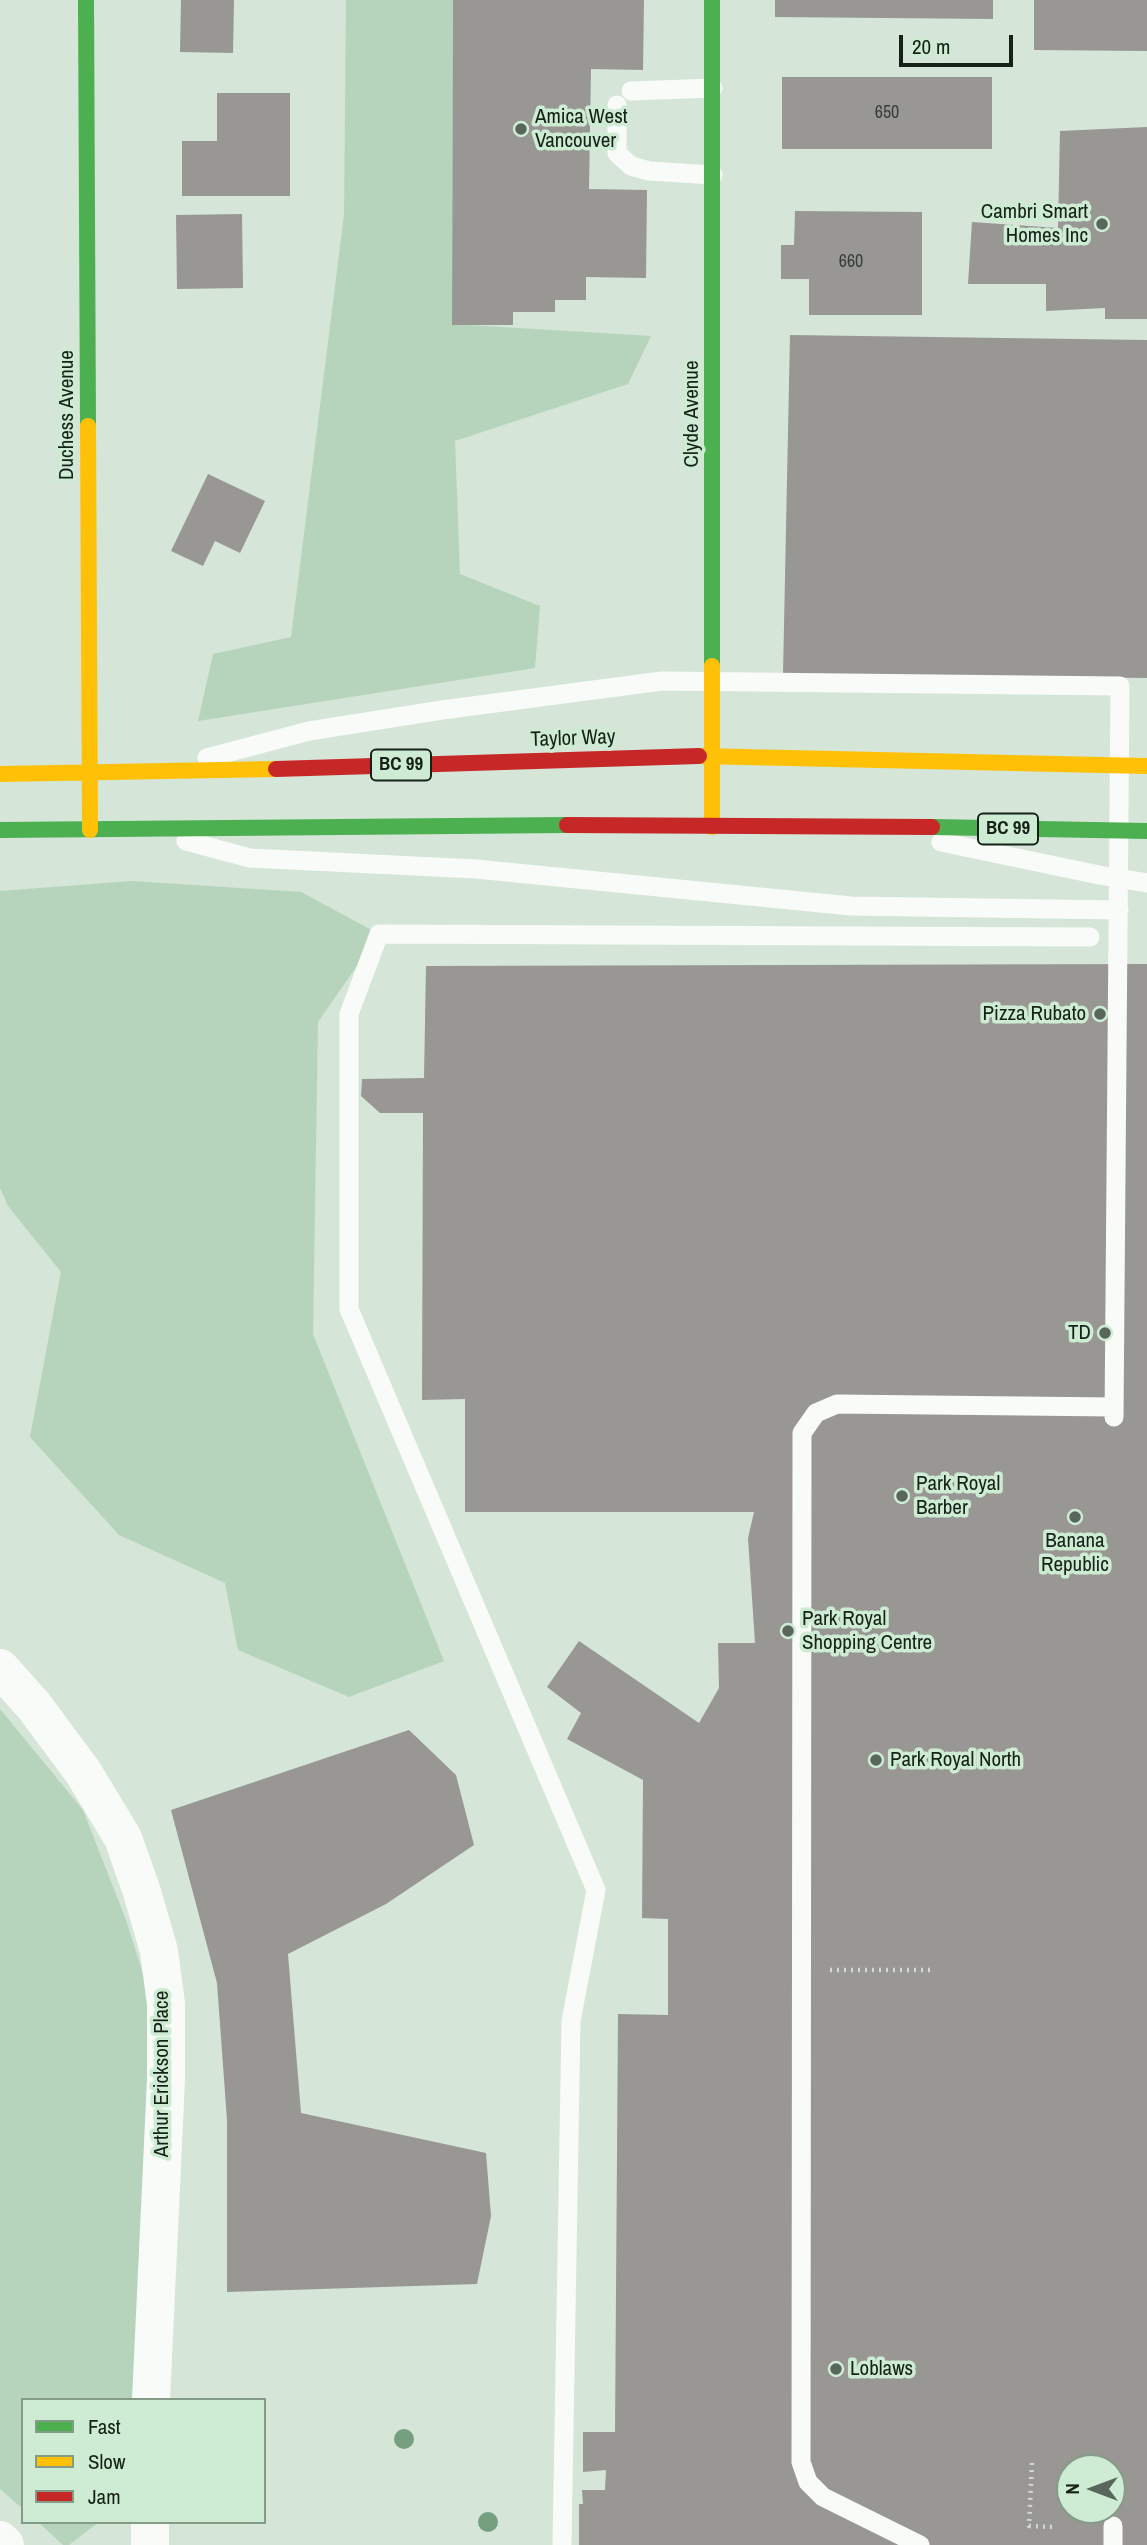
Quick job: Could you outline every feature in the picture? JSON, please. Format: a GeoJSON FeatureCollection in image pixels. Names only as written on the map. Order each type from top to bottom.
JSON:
{"type":"FeatureCollection","features":[{"type":"Feature","properties":{"kind":"main road","name":"Duchess Avenue"},"geometry":{"type":"LineString","coordinates":[[86,0],[90,830]]}},
{"type":"Feature","properties":{"kind":"main road","name":"Clyde Avenue"},"geometry":{"type":"LineString","coordinates":[[712,0],[712,827]]}},
{"type":"Feature","properties":{"kind":"main road","name":"Taylor Way"},"geometry":{"type":"LineString","coordinates":[[0,774],[149,773],[712,756],[1147,766]]}},
{"type":"Feature","properties":{"kind":"main road","name":"BC 99"},"geometry":{"type":"LineString","coordinates":[[0,830],[471,825],[868,826],[1147,831]]}},
{"type":"Feature","properties":{"kind":"street","name":"Arthur Erickson Place"},"geometry":{"type":"LineString","coordinates":[[0,1668],[34,1706],[83,1772],[123,1838],[159,1951],[166,2004],[166,2080],[151,2398]]}},
{"type":"Feature","properties":{"kind":"street"},"geometry":{"type":"LineString","coordinates":[[150,2524],[150,2545]]}},
{"type":"Feature","properties":{"kind":"street"},"geometry":{"type":"LineString","coordinates":[[0,2540],[5,2545]]}},
{"type":"Feature","properties":{"kind":"lane"},"geometry":{"type":"LineString","coordinates":[[631,91],[712,88]]}},
{"type":"Feature","properties":{"kind":"lane"},"geometry":{"type":"LineString","coordinates":[[617,106],[617,153],[631,166],[649,171],[713,175]]}},
{"type":"Feature","properties":{"kind":"lane"},"geometry":{"type":"LineString","coordinates":[[149,773],[309,731],[442,710],[662,681],[1120,687],[1114,1412],[837,1404],[816,1413],[802,1433],[801,2462],[808,2482],[823,2497],[920,2545]]}},
{"type":"Feature","properties":{"kind":"lane"},"geometry":{"type":"LineString","coordinates":[[868,826],[1147,883]]}},
{"type":"Feature","properties":{"kind":"lane"},"geometry":{"type":"LineString","coordinates":[[136,828],[250,858],[475,869],[851,906],[1119,910]]}},
{"type":"Feature","properties":{"kind":"lane"},"geometry":{"type":"LineString","coordinates":[[562,2545],[571,2021],[596,1890],[349,1309],[349,1014],[379,934],[1090,937]]}},
{"type":"Feature","properties":{"kind":"path"},"geometry":{"type":"LineString","coordinates":[[801,1970],[935,1970]]}},
{"type":"Feature","properties":{"kind":"path"},"geometry":{"type":"LineString","coordinates":[[1032,2463],[1029,2526],[1053,2527]]}},
{"type":"Feature","properties":{"kind":"green space"},"geometry":{"type":"Polygon","coordinates":[[[346,0],[453,0],[452,324],[651,336],[628,384],[455,441],[460,574],[540,606],[535,668],[198,721],[213,654],[291,637],[344,215],[346,0]]]}},
{"type":"Feature","properties":{"kind":"green space"},"geometry":{"type":"Polygon","coordinates":[[[132,881],[301,892],[379,934],[318,1022],[313,1334],[444,1661],[349,1697],[238,1650],[225,1583],[119,1535],[30,1437],[61,1272],[8,1206],[0,1188],[0,891],[132,881]]]}},
{"type":"Feature","properties":{"kind":"green space"},"geometry":{"type":"Polygon","coordinates":[[[0,1709],[83,1810],[126,1920],[150,1996],[136,2398],[21,2398],[21,2507],[0,2489],[0,1709]]]}},
{"type":"Feature","properties":{"kind":"green space"},"geometry":{"type":"Polygon","coordinates":[[[40,2524],[96,2524],[69,2545],[63,2545],[40,2524]]]}},
{"type":"Feature","properties":{"kind":"building"},"geometry":{"type":"Polygon","coordinates":[[[181,0],[234,0],[233,53],[180,52],[181,0]]]}},
{"type":"Feature","properties":{"kind":"building","name":"Amica West Vancouver"},"geometry":{"type":"Polygon","coordinates":[[[453,0],[644,0],[643,70],[591,69],[589,189],[647,190],[646,278],[586,277],[586,300],[555,300],[555,312],[513,312],[513,325],[452,325],[453,0]]]}},
{"type":"Feature","properties":{"kind":"building"},"geometry":{"type":"Polygon","coordinates":[[[775,0],[993,0],[993,19],[775,17],[775,0]]]}},
{"type":"Feature","properties":{"kind":"building"},"geometry":{"type":"Polygon","coordinates":[[[1034,0],[1147,0],[1147,51],[1034,50],[1034,0]]]}},
{"type":"Feature","properties":{"kind":"building"},"geometry":{"type":"Polygon","coordinates":[[[782,77],[992,77],[992,149],[782,149],[782,77]]]}},
{"type":"Feature","properties":{"kind":"building"},"geometry":{"type":"Polygon","coordinates":[[[217,93],[290,93],[290,196],[182,196],[182,141],[217,141],[217,93]]]}},
{"type":"Feature","properties":{"kind":"building","name":"Cambri Smart Homes Inc"},"geometry":{"type":"Polygon","coordinates":[[[1147,127],[1147,319],[1105,319],[1105,308],[1046,311],[1046,284],[968,284],[972,222],[1058,228],[1060,131],[1147,127]]]}},
{"type":"Feature","properties":{"kind":"building"},"geometry":{"type":"Polygon","coordinates":[[[795,211],[922,212],[922,315],[809,315],[809,279],[781,279],[781,245],[794,245],[795,211]]]}},
{"type":"Feature","properties":{"kind":"building"},"geometry":{"type":"Polygon","coordinates":[[[242,214],[243,288],[177,289],[176,215],[242,214]]]}},
{"type":"Feature","properties":{"kind":"building"},"geometry":{"type":"Polygon","coordinates":[[[790,335],[1147,340],[1147,678],[783,674],[790,335]]]}},
{"type":"Feature","properties":{"kind":"building"},"geometry":{"type":"Polygon","coordinates":[[[208,474],[265,501],[240,553],[215,541],[203,566],[171,551],[208,474]]]}},
{"type":"Feature","properties":{"kind":"building","name":"Park Royal Shopping Centre"},"geometry":{"type":"Polygon","coordinates":[[[1147,964],[1147,2545],[579,2545],[579,2504],[583,2504],[582,2490],[605,2490],[606,2470],[583,2472],[583,2432],[615,2432],[618,2014],[668,2015],[668,1919],[642,1918],[643,1780],[567,1739],[581,1713],[547,1687],[579,1641],[699,1723],[719,1688],[718,1643],[755,1643],[748,1538],[754,1512],[465,1512],[465,1399],[422,1400],[423,1113],[380,1113],[361,1096],[362,1079],[424,1078],[426,966],[1147,964]]]}},
{"type":"Feature","properties":{"kind":"building"},"geometry":{"type":"Polygon","coordinates":[[[409,1730],[456,1775],[474,1845],[386,1904],[288,1954],[301,2113],[486,2153],[491,2216],[477,2284],[227,2292],[227,2120],[217,1983],[171,1810],[409,1730]]]}},
{"type":"Feature","properties":{"kind":"traffic: fast"},"geometry":{"type":"LineString","coordinates":[[86,0],[88,426]]}},
{"type":"Feature","properties":{"kind":"traffic: fast"},"geometry":{"type":"LineString","coordinates":[[712,0],[712,666]]}},
{"type":"Feature","properties":{"kind":"traffic: fast"},"geometry":{"type":"LineString","coordinates":[[0,830],[567,825]]}},
{"type":"Feature","properties":{"kind":"traffic: fast"},"geometry":{"type":"LineString","coordinates":[[932,827],[1147,831]]}},
{"type":"Feature","properties":{"kind":"traffic: slow"},"geometry":{"type":"LineString","coordinates":[[88,426],[90,830]]}},
{"type":"Feature","properties":{"kind":"traffic: slow"},"geometry":{"type":"LineString","coordinates":[[712,666],[712,827]]}},
{"type":"Feature","properties":{"kind":"traffic: slow"},"geometry":{"type":"LineString","coordinates":[[699,756],[1147,766]]}},
{"type":"Feature","properties":{"kind":"traffic: slow"},"geometry":{"type":"LineString","coordinates":[[0,774],[276,769]]}},
{"type":"Feature","properties":{"kind":"traffic: jam"},"geometry":{"type":"LineString","coordinates":[[276,769],[699,756]]}},
{"type":"Feature","properties":{"kind":"traffic: jam"},"geometry":{"type":"LineString","coordinates":[[567,825],[932,827]]}},
{"type":"Feature","properties":{"kind":"place","name":"Amica West Vancouver"},"geometry":{"type":"Point","coordinates":[521,129]}},
{"type":"Feature","properties":{"kind":"place","name":"Cambri Smart Homes Inc"},"geometry":{"type":"Point","coordinates":[1102,224]}},
{"type":"Feature","properties":{"kind":"place","name":"Pizza Rubato"},"geometry":{"type":"Point","coordinates":[1100,1014]}},
{"type":"Feature","properties":{"kind":"place","name":"TD"},"geometry":{"type":"Point","coordinates":[1105,1333]}},
{"type":"Feature","properties":{"kind":"place","name":"Park Royal Barber"},"geometry":{"type":"Point","coordinates":[902,1496]}},
{"type":"Feature","properties":{"kind":"place","name":"Banana Republic"},"geometry":{"type":"Point","coordinates":[1075,1517]}},
{"type":"Feature","properties":{"kind":"place","name":"Park Royal Shopping Centre"},"geometry":{"type":"Point","coordinates":[788,1631]}},
{"type":"Feature","properties":{"kind":"place","name":"Park Royal North"},"geometry":{"type":"Point","coordinates":[876,1760]}},
{"type":"Feature","properties":{"kind":"place","name":"Loblaws"},"geometry":{"type":"Point","coordinates":[836,2369]}}]}
